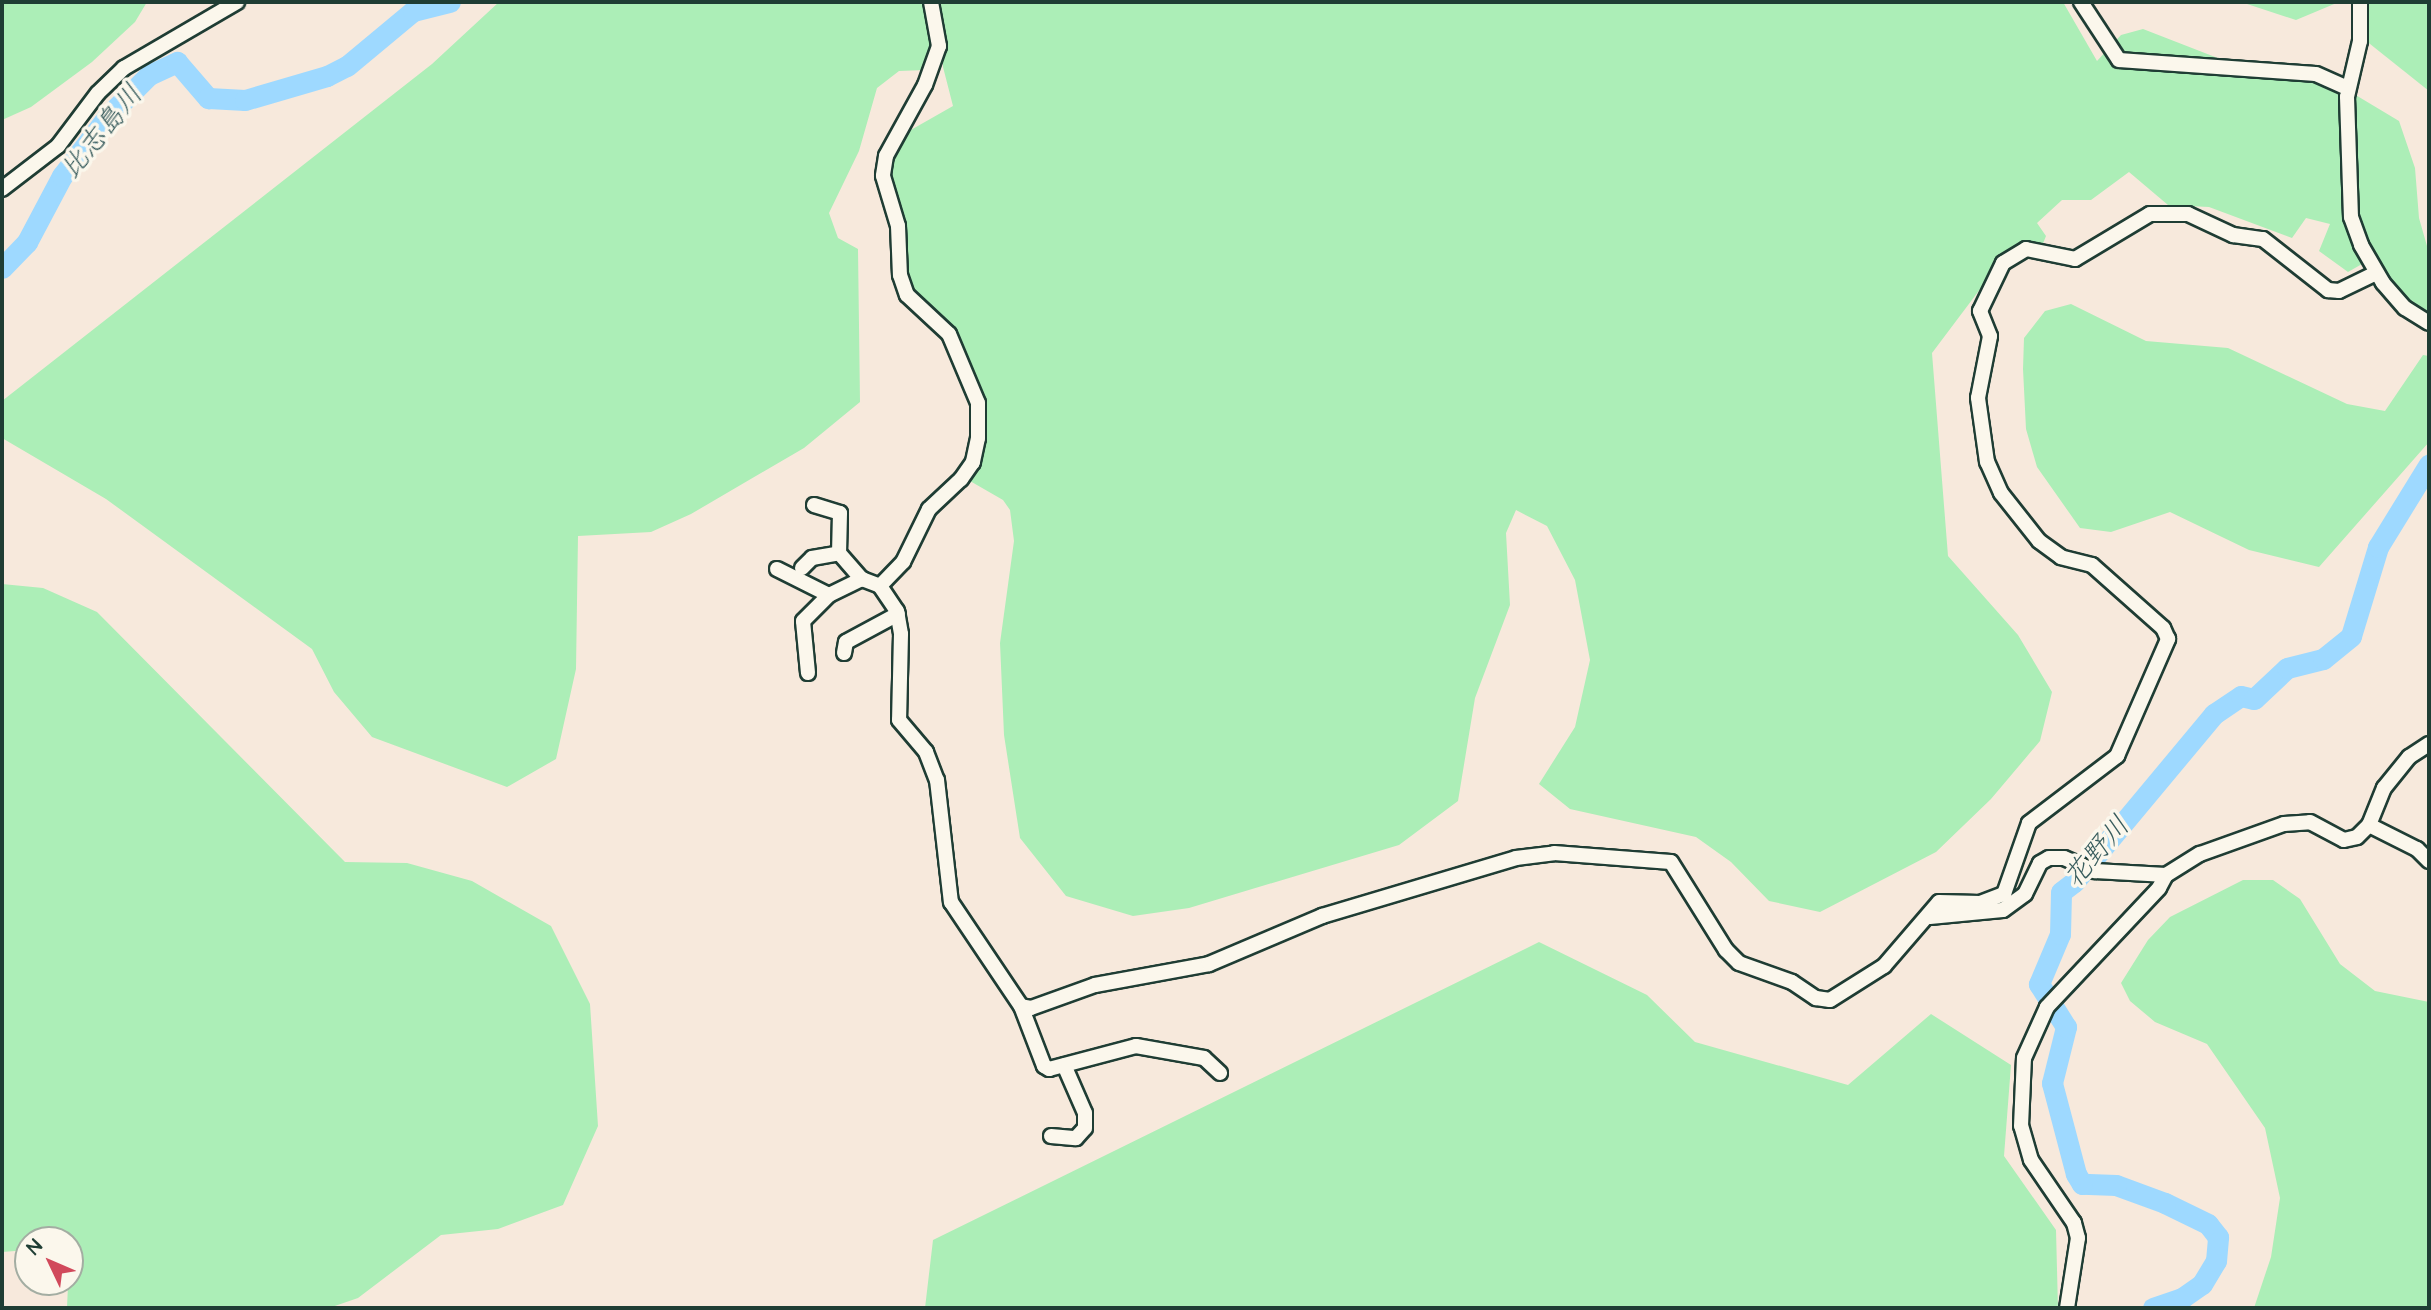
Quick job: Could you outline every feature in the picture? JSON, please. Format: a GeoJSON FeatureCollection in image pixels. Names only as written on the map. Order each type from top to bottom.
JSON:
{"type":"FeatureCollection","features":[{"type":"Feature","properties":{"kind":"street"},"geometry":{"type":"LineString","coordinates":[[2,189],[58,146],[98,93],[124,68],[237,2]]}},
{"type":"Feature","properties":{"kind":"street"},"geometry":{"type":"LineString","coordinates":[[880,586],[903,562],[929,509],[961,479],[973,462],[978,438],[978,403],[949,334],[907,295],[901,275],[898,226],[883,176],[886,156],[925,85],[939,47],[931,2]]}},
{"type":"Feature","properties":{"kind":"street"},"geometry":{"type":"LineString","coordinates":[[2081,2],[2119,60],[2316,74],[2348,88]]}},
{"type":"Feature","properties":{"kind":"street"},"geometry":{"type":"LineString","coordinates":[[2360,2],[2360,41],[2348,88],[2351,217],[2376,273],[2405,307],[2429,323]]}},
{"type":"Feature","properties":{"kind":"street"},"geometry":{"type":"LineString","coordinates":[[1021,1006],[1031,1008],[1095,985],[1234,957],[1322,916],[1535,854],[1671,862],[1726,950],[1739,963],[1792,982],[1816,998],[1830,1000],[1884,966],[1930,917],[1940,902],[1980,903],[2004,894],[2029,823],[2118,756],[2168,639],[2163,628],[2092,565],[2049,551],[2018,518],[1996,483],[1987,462],[1979,409],[1980,381],[1991,347],[1980,311],[2003,262],[2025,249],[2074,259],[2150,214],[2189,214],[2226,233],[2263,239],[2328,290],[2339,291],[2376,273]]}},
{"type":"Feature","properties":{"kind":"street"},"geometry":{"type":"LineString","coordinates":[[814,505],[839,513],[843,527],[837,542],[839,553],[862,579],[880,586],[898,614],[899,720],[926,752],[937,780],[951,902],[1021,1006],[1044,1066],[1049,1069],[1136,1046],[1204,1058],[1220,1073]]}},
{"type":"Feature","properties":{"kind":"street"},"geometry":{"type":"LineString","coordinates":[[802,568],[812,558],[839,553]]}},
{"type":"Feature","properties":{"kind":"street"},"geometry":{"type":"LineString","coordinates":[[777,569],[830,595]]}},
{"type":"Feature","properties":{"kind":"street"},"geometry":{"type":"LineString","coordinates":[[808,673],[803,621],[830,595],[862,579]]}},
{"type":"Feature","properties":{"kind":"street"},"geometry":{"type":"LineString","coordinates":[[844,653],[846,642],[898,614]]}},
{"type":"Feature","properties":{"kind":"street"},"geometry":{"type":"LineString","coordinates":[[2067,1308],[2078,1238],[2074,1223],[2031,1160],[2021,1126],[2024,1058],[2047,1007],[2159,888],[2166,875],[2200,854],[2284,824],[2310,822],[2344,840],[2357,837],[2369,825],[2384,788],[2409,757],[2429,744]]}},
{"type":"Feature","properties":{"kind":"street"},"geometry":{"type":"LineString","coordinates":[[2369,825],[2417,849],[2429,861]]}},
{"type":"Feature","properties":{"kind":"street"},"geometry":{"type":"LineString","coordinates":[[1930,917],[2003,910],[2025,894],[2040,863],[2058,858],[2095,871],[2166,875]]}},
{"type":"Feature","properties":{"kind":"street"},"geometry":{"type":"LineString","coordinates":[[1051,1136],[1076,1138],[1085,1128],[1085,1113],[1064,1065]]}},
{"type":"Feature","properties":{"kind":"green space"},"geometry":{"type":"Polygon","coordinates":[[[2,2],[147,2],[135,22],[92,62],[31,107],[2,120],[2,2]]]}},
{"type":"Feature","properties":{"kind":"green space"},"geometry":{"type":"Polygon","coordinates":[[[499,2],[924,2],[932,47],[925,70],[899,71],[877,88],[859,151],[829,213],[838,238],[858,249],[860,402],[804,448],[691,514],[651,532],[578,536],[576,669],[556,759],[507,787],[372,737],[334,692],[312,649],[106,499],[2,438],[2,401],[432,64],[499,2]]]}},
{"type":"Feature","properties":{"kind":"green space"},"geometry":{"type":"Polygon","coordinates":[[[937,2],[2063,2],[2097,61],[2121,35],[2143,29],[2246,69],[2339,85],[2399,121],[2415,168],[2419,218],[2429,253],[2429,316],[2400,301],[2362,264],[2348,272],[2319,251],[2330,224],[2306,218],[2292,238],[2209,207],[2168,205],[2129,172],[2091,200],[2062,200],[2037,223],[2046,236],[2042,246],[2011,248],[1932,353],[1948,556],[2018,635],[2052,692],[2040,741],[1991,799],[1936,852],[1820,912],[1769,901],[1731,862],[1696,837],[1570,809],[1539,784],[1575,727],[1590,660],[1575,580],[1547,526],[1516,510],[1506,533],[1510,605],[1475,698],[1458,801],[1399,845],[1189,908],[1133,916],[1066,896],[1020,838],[1004,735],[1000,643],[1014,541],[1010,510],[1003,500],[970,481],[982,452],[969,370],[909,285],[889,175],[902,135],[953,106],[943,67],[943,22],[937,2]]]}},
{"type":"Feature","properties":{"kind":"green space"},"geometry":{"type":"Polygon","coordinates":[[[2241,2],[2339,2],[2296,20],[2241,2]]]}},
{"type":"Feature","properties":{"kind":"green space"},"geometry":{"type":"Polygon","coordinates":[[[2361,2],[2429,2],[2429,91],[2360,36],[2361,2]]]}},
{"type":"Feature","properties":{"kind":"green space"},"geometry":{"type":"Polygon","coordinates":[[[2071,304],[2146,341],[2228,348],[2347,404],[2385,411],[2423,355],[2429,356],[2429,442],[2319,567],[2249,550],[2170,512],[2111,532],[2080,528],[2037,467],[2026,429],[2023,369],[2024,338],[2045,311],[2071,304]]]}},
{"type":"Feature","properties":{"kind":"green space"},"geometry":{"type":"Polygon","coordinates":[[[2,584],[43,588],[97,612],[345,862],[407,863],[472,881],[551,926],[590,1004],[598,1126],[563,1205],[498,1229],[441,1235],[358,1298],[329,1308],[67,1308],[68,1296],[84,1296],[84,1226],[14,1226],[14,1251],[2,1252],[2,584]]]}},
{"type":"Feature","properties":{"kind":"green space"},"geometry":{"type":"Polygon","coordinates":[[[2243,880],[2273,880],[2300,899],[2340,964],[2375,991],[2429,1002],[2429,1308],[2254,1308],[2271,1257],[2280,1198],[2265,1128],[2207,1044],[2155,1022],[2130,1001],[2121,983],[2148,940],[2170,917],[2243,880]]]}},
{"type":"Feature","properties":{"kind":"green space"},"geometry":{"type":"Polygon","coordinates":[[[1539,942],[1647,995],[1695,1042],[1848,1085],[1931,1014],[2011,1065],[2004,1156],[2056,1230],[2058,1308],[925,1308],[933,1240],[1539,942]]]}},
{"type":"Feature","properties":{"kind":"waterway","name":"比志島川"},"geometry":{"type":"LineString","coordinates":[[2,268],[27,242],[62,176],[109,115],[149,75],[177,62],[208,98],[245,100],[327,76],[347,66],[413,11],[450,2]]}},
{"type":"Feature","properties":{"kind":"waterway","name":"花野川"},"geometry":{"type":"LineString","coordinates":[[2153,1308],[2182,1298],[2202,1284],[2216,1261],[2218,1237],[2208,1224],[2165,1203],[2116,1185],[2082,1184],[2076,1174],[2052,1083],[2066,1027],[2039,984],[2060,934],[2061,892],[2074,882],[2214,714],[2241,696],[2254,699],[2287,668],[2323,659],[2351,636],[2378,547],[2429,464]]}}]}
